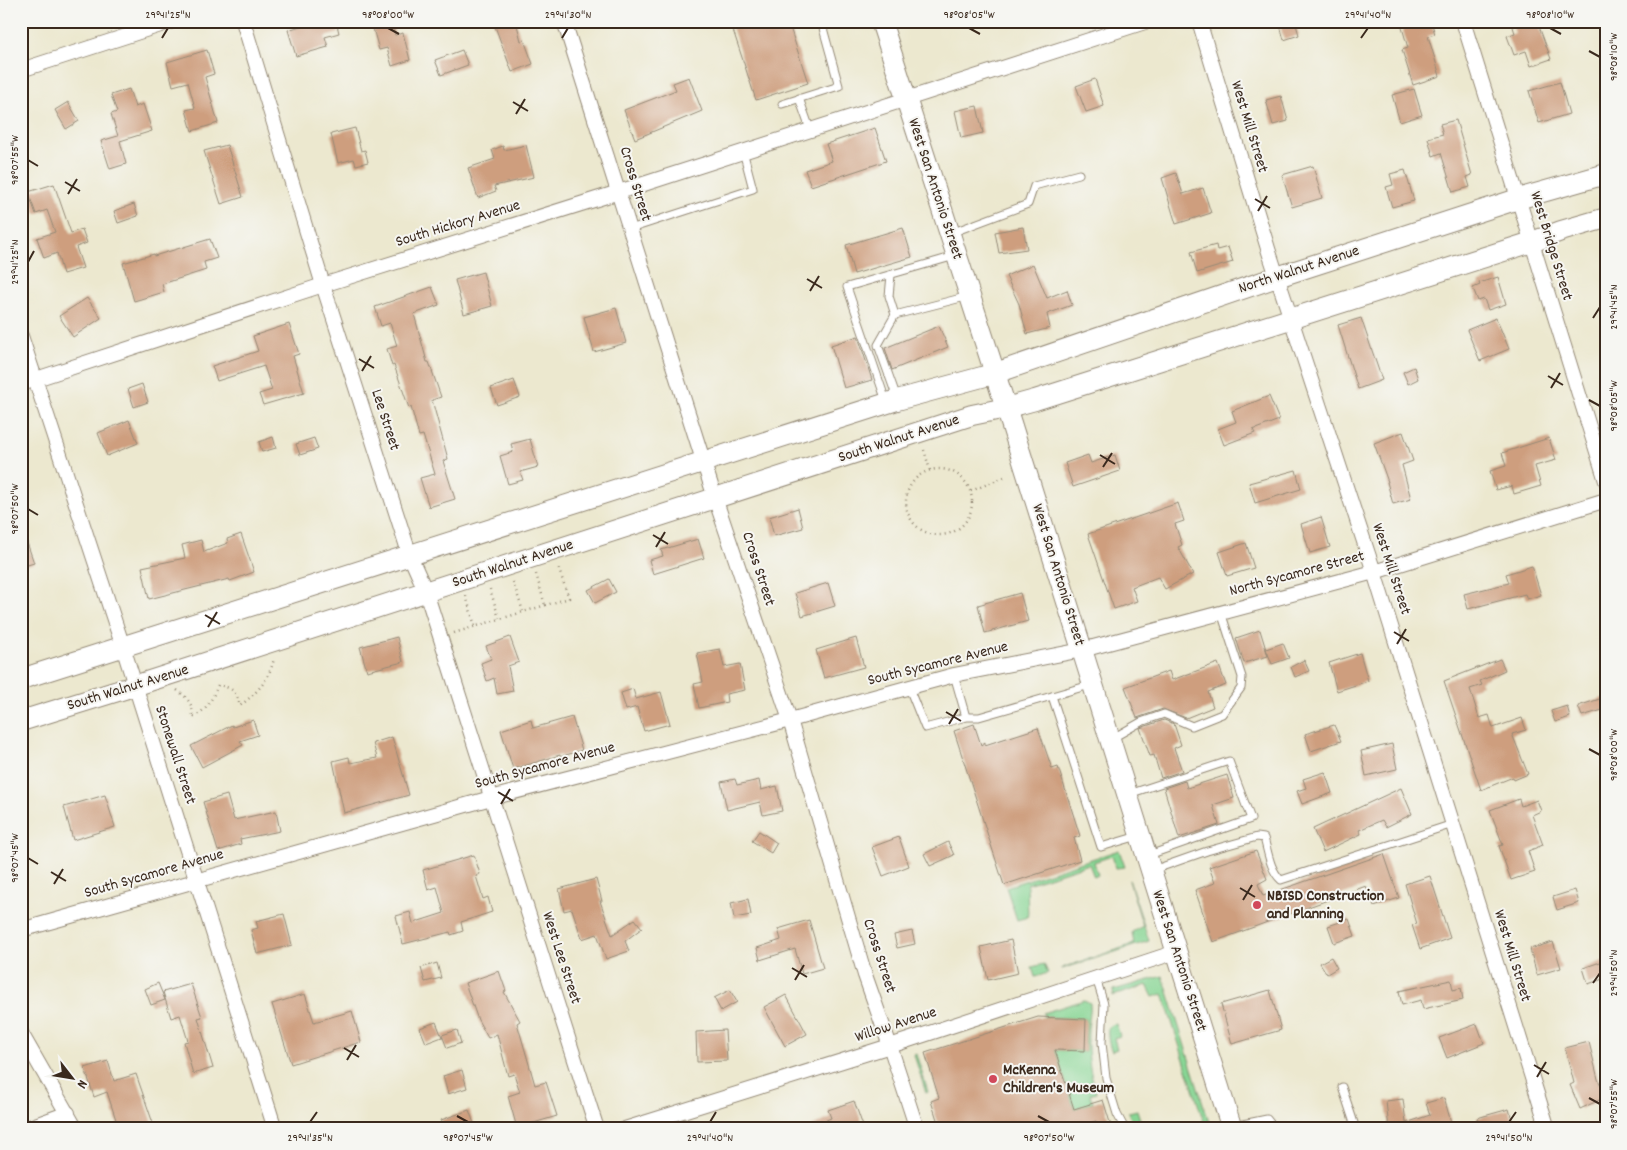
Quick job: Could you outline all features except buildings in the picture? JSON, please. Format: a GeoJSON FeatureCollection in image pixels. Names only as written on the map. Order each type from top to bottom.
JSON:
{"type":"FeatureCollection","features":[{"type":"Feature","properties":{"kind":"main road","name":"West San Antonio Street"},"geometry":{"type":"LineString","coordinates":[[881,21],[993,374],[1006,408],[1232,1128]]}},
{"type":"Feature","properties":{"kind":"main road","name":"North Walnut Avenue"},"geometry":{"type":"LineString","coordinates":[[993,374],[1277,277],[1518,199],[1606,174]]}},
{"type":"Feature","properties":{"kind":"main road"},"geometry":{"type":"LineString","coordinates":[[1006,408],[1606,218]]}},
{"type":"Feature","properties":{"kind":"main road"},"geometry":{"type":"LineString","coordinates":[[21,679],[892,402],[993,374]]}},
{"type":"Feature","properties":{"kind":"main road","name":"South Walnut Avenue"},"geometry":{"type":"LineString","coordinates":[[21,720],[134,686],[972,415],[1006,408]]}},
{"type":"Feature","properties":{"kind":"street"},"geometry":{"type":"LineString","coordinates":[[21,70],[173,21]]}},
{"type":"Feature","properties":{"kind":"street","name":"Lee Street"},"geometry":{"type":"LineString","coordinates":[[243,21],[323,285],[410,556],[426,592],[491,798]]}},
{"type":"Feature","properties":{"kind":"street","name":"Cross Street"},"geometry":{"type":"LineString","coordinates":[[564,21],[705,461],[715,498],[790,720],[865,975],[917,1129]]}},
{"type":"Feature","properties":{"kind":"street","name":"South Hickory Avenue"},"geometry":{"type":"LineString","coordinates":[[21,384],[323,285],[619,192],[1148,21]]}},
{"type":"Feature","properties":{"kind":"street","name":"West Mill Street"},"geometry":{"type":"LineString","coordinates":[[1199,21],[1277,277],[1374,572],[1548,1129]]}},
{"type":"Feature","properties":{"kind":"street","name":"West Bridge Street"},"geometry":{"type":"LineString","coordinates":[[1463,21],[1606,480]]}},
{"type":"Feature","properties":{"kind":"street","name":"Stonewall Street"},"geometry":{"type":"LineString","coordinates":[[21,336],[123,647],[275,1129]]}},
{"type":"Feature","properties":{"kind":"street","name":"North Sycamore Street"},"geometry":{"type":"LineString","coordinates":[[1082,650],[1374,572],[1606,500]]}},
{"type":"Feature","properties":{"kind":"street","name":"South Sycamore Avenue"},"geometry":{"type":"LineString","coordinates":[[21,930],[491,798],[954,675],[1082,650]]}},
{"type":"Feature","properties":{"kind":"street","name":"West Lee Street"},"geometry":{"type":"LineString","coordinates":[[491,798],[597,1129]]}},
{"type":"Feature","properties":{"kind":"street","name":"Willow Avenue"},"geometry":{"type":"LineString","coordinates":[[625,1129],[890,1046],[1176,952]]}},
{"type":"Feature","properties":{"kind":"street"},"geometry":{"type":"LineString","coordinates":[[21,1032],[76,1129]]}},
{"type":"Feature","properties":{"kind":"street"},"geometry":{"type":"LineString","coordinates":[[24,1129],[68,1113]]}},
{"type":"Feature","properties":{"kind":"lane"},"geometry":{"type":"LineString","coordinates":[[782,104],[839,86],[821,21]]}},
{"type":"Feature","properties":{"kind":"lane"},"geometry":{"type":"LineString","coordinates":[[799,98],[810,129]]}},
{"type":"Feature","properties":{"kind":"lane"},"geometry":{"type":"LineString","coordinates":[[630,229],[753,189],[744,151]]}},
{"type":"Feature","properties":{"kind":"lane"},"geometry":{"type":"LineString","coordinates":[[949,234],[1028,204],[1034,186],[1079,174]]}},
{"type":"Feature","properties":{"kind":"lane"},"geometry":{"type":"LineString","coordinates":[[892,402],[848,287],[956,255]]}},
{"type":"Feature","properties":{"kind":"lane"},"geometry":{"type":"LineString","coordinates":[[891,274],[889,296],[895,315]]}},
{"type":"Feature","properties":{"kind":"lane"},"geometry":{"type":"LineString","coordinates":[[892,402],[878,345],[895,315],[969,296]]}},
{"type":"Feature","properties":{"kind":"lane"},"geometry":{"type":"LineString","coordinates":[[1110,740],[1141,722],[1164,714],[1192,726],[1222,714],[1241,688],[1242,677],[1221,612]]}},
{"type":"Feature","properties":{"kind":"lane"},"geometry":{"type":"LineString","coordinates":[[954,675],[966,717]]}},
{"type":"Feature","properties":{"kind":"lane"},"geometry":{"type":"LineString","coordinates":[[909,688],[925,728],[966,717],[979,717],[1093,684]]}},
{"type":"Feature","properties":{"kind":"lane"},"geometry":{"type":"LineString","coordinates":[[1052,696],[1101,847],[1140,836]]}},
{"type":"Feature","properties":{"kind":"lane"},"geometry":{"type":"LineString","coordinates":[[1127,795],[1229,761],[1251,820],[1148,864]]}},
{"type":"Feature","properties":{"kind":"lane"},"geometry":{"type":"LineString","coordinates":[[1148,864],[1207,851],[1257,837],[1264,838],[1270,861],[1277,877],[1281,880],[1453,824]]}},
{"type":"Feature","properties":{"kind":"lane"},"geometry":{"type":"LineString","coordinates":[[1096,978],[1104,1004],[1102,1043],[1106,1078],[1117,1114],[1125,1129]]}},
{"type":"Feature","properties":{"kind":"lane"},"geometry":{"type":"LineString","coordinates":[[1342,1087],[1356,1129]]}},
{"type":"Feature","properties":{"kind":"lane"},"geometry":{"type":"LineString","coordinates":[[1232,1128],[1267,1120],[1274,1129]]}},
{"type":"Feature","properties":{"kind":"path"},"geometry":{"type":"LineString","coordinates":[[924,450],[930,470]]}},
{"type":"Feature","properties":{"kind":"path"},"geometry":{"type":"LineString","coordinates":[[941,468],[952,471],[962,477],[971,491],[972,508],[968,519],[961,527],[941,536],[920,530],[907,513],[906,502],[912,482],[920,474],[930,470],[941,468]]}},
{"type":"Feature","properties":{"kind":"path"},"geometry":{"type":"LineString","coordinates":[[971,491],[1004,477]]}},
{"type":"Feature","properties":{"kind":"path"},"geometry":{"type":"LineString","coordinates":[[441,638],[499,618],[569,598],[558,567]]}},
{"type":"Feature","properties":{"kind":"path"},"geometry":{"type":"LineString","coordinates":[[536,574],[545,605]]}},
{"type":"Feature","properties":{"kind":"path"},"geometry":{"type":"LineString","coordinates":[[513,581],[523,611]]}},
{"type":"Feature","properties":{"kind":"path"},"geometry":{"type":"LineString","coordinates":[[490,589],[499,618]]}},
{"type":"Feature","properties":{"kind":"path"},"geometry":{"type":"LineString","coordinates":[[466,596],[475,626]]}},
{"type":"Feature","properties":{"kind":"path"},"geometry":{"type":"LineString","coordinates":[[177,690],[190,702],[193,708],[193,718],[204,711],[212,701],[218,685],[228,687],[236,694],[240,706],[258,691],[270,674],[274,659]]}},
{"type":"Feature","properties":{"kind":"green space"},"geometry":{"type":"Polygon","coordinates":[[[1119,850],[1125,867],[1116,868],[1112,856],[1094,862],[1098,875],[1094,877],[1089,864],[1027,884],[1028,917],[1017,920],[1006,887],[1119,850]]]}},
{"type":"Feature","properties":{"kind":"green space"},"geometry":{"type":"Polygon","coordinates":[[[1129,880],[1149,941],[1062,969],[1134,944],[1132,932],[1143,926],[1129,880]]]}},
{"type":"Feature","properties":{"kind":"green space"},"geometry":{"type":"Polygon","coordinates":[[[1044,964],[1048,973],[1035,977],[1032,967],[1044,964]]]}},
{"type":"Feature","properties":{"kind":"green space"},"geometry":{"type":"Polygon","coordinates":[[[1163,976],[1211,1129],[1206,1129],[1163,994],[1153,997],[1147,985],[1113,996],[1114,990],[1163,976]]]}},
{"type":"Feature","properties":{"kind":"green space"},"geometry":{"type":"Polygon","coordinates":[[[1084,1000],[1090,1003],[1088,1052],[1096,1092],[1090,1094],[1093,1103],[1074,1109],[1055,1050],[1085,1051],[1086,1019],[1046,1017],[1045,1021],[1043,1013],[1084,1000]]]}},
{"type":"Feature","properties":{"kind":"green space"},"geometry":{"type":"Polygon","coordinates":[[[1116,1024],[1120,1036],[1114,1038],[1117,1049],[1112,1051],[1108,1040],[1108,1029],[1116,1024]]]}},
{"type":"Feature","properties":{"kind":"green space"},"geometry":{"type":"Polygon","coordinates":[[[916,1054],[928,1092],[926,1093],[914,1055],[916,1054]]]}},
{"type":"Feature","properties":{"kind":"green space"},"geometry":{"type":"Polygon","coordinates":[[[1137,1110],[1143,1129],[1137,1129],[1129,1115],[1129,1112],[1137,1110]]]}},
{"type":"Feature","properties":{"kind":"place","name":"NBISD Construction and Planning"},"geometry":{"type":"Point","coordinates":[1257,905]}},
{"type":"Feature","properties":{"kind":"place","name":"McKenna Children's Museum"},"geometry":{"type":"Point","coordinates":[993,1079]}}]}
